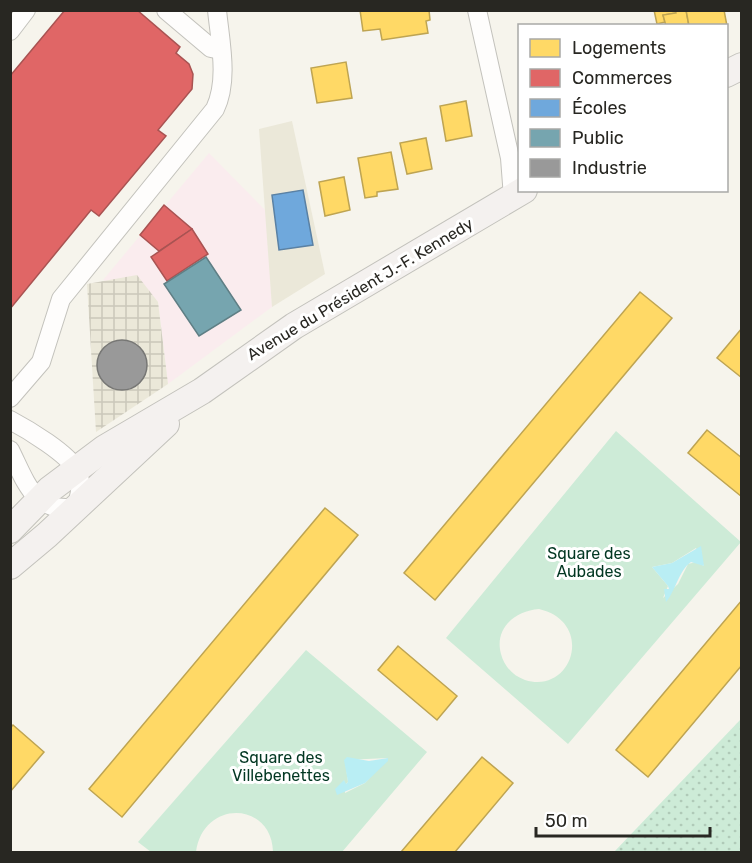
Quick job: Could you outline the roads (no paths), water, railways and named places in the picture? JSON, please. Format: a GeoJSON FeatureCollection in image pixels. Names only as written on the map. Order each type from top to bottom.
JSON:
{"type":"FeatureCollection","features":[{"type":"Feature","properties":{"kind":"main road","name":"Avenue du Président J.-F. Kennedy"},"geometry":{"type":"LineString","coordinates":[[10,530],[39,500],[105,448],[198,393],[294,326],[519,194]]}},
{"type":"Feature","properties":{"kind":"main road","name":"Avenue du Président J.-F. Kennedy"},"geometry":{"type":"LineString","coordinates":[[10,566],[198,393]]}},
{"type":"Feature","properties":{"kind":"street"},"geometry":{"type":"LineString","coordinates":[[10,31],[26,10]]}},
{"type":"Feature","properties":{"kind":"street"},"geometry":{"type":"LineString","coordinates":[[166,10],[212,48],[221,50]]}},
{"type":"Feature","properties":{"kind":"street"},"geometry":{"type":"LineString","coordinates":[[10,398],[41,362],[61,299],[215,109],[222,95],[217,10]]}},
{"type":"Feature","properties":{"kind":"street"},"geometry":{"type":"LineString","coordinates":[[477,10],[518,190]]}},
{"type":"Feature","properties":{"kind":"street"},"geometry":{"type":"LineString","coordinates":[[10,420],[26,429],[76,469],[81,491],[76,507],[61,510],[49,507],[39,500],[26,482],[10,450]]}},
{"type":"Feature","properties":{"kind":"water"},"geometry":{"type":"Polygon","coordinates":[[[701,546],[704,566],[691,562],[680,575],[666,602],[664,589],[669,589],[668,586],[652,567],[672,563],[701,546]]]}},
{"type":"Feature","properties":{"kind":"water"},"geometry":{"type":"Polygon","coordinates":[[[347,757],[369,761],[388,758],[388,761],[365,783],[337,795],[335,789],[344,780],[346,784],[348,782],[344,760],[347,757]]]}},
{"type":"Feature","properties":{"kind":"park label","name":"Square des Aubades"},"geometry":{"type":"Point","coordinates":[589,562]}},
{"type":"Feature","properties":{"kind":"park label","name":"Square des Villebenettes"},"geometry":{"type":"Point","coordinates":[281,766]}}]}
